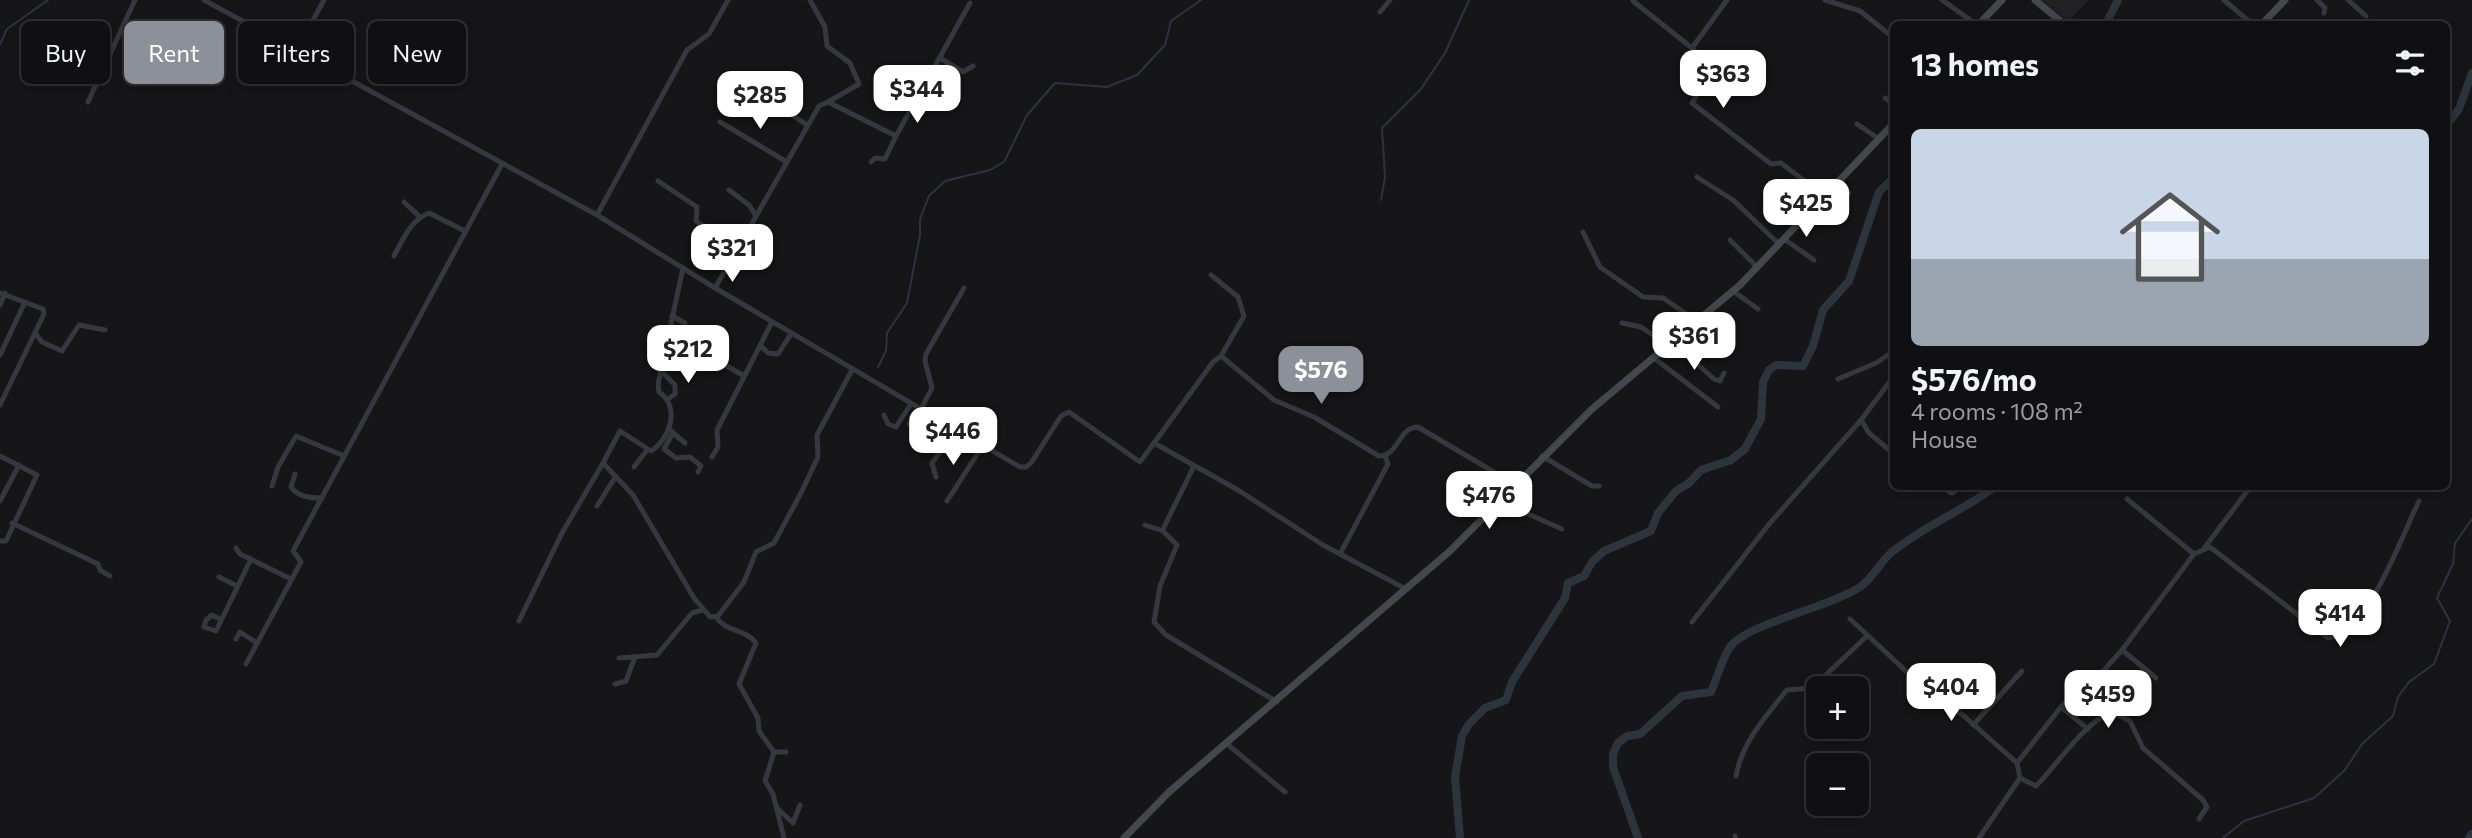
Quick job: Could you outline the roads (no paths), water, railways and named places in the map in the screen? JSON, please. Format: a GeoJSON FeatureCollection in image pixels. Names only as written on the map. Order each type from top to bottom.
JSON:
{"type":"FeatureCollection","features":[{"type":"Feature","properties":{"kind":"street"},"geometry":{"type":"LineString","coordinates":[[88,102],[135,0]]}},
{"type":"Feature","properties":{"kind":"street"},"geometry":{"type":"LineString","coordinates":[[204,0],[242,21]]}},
{"type":"Feature","properties":{"kind":"street"},"geometry":{"type":"LineString","coordinates":[[312,21],[324,0]]}},
{"type":"Feature","properties":{"kind":"street"},"geometry":{"type":"LineString","coordinates":[[597,215],[687,50],[709,34],[728,0]]}},
{"type":"Feature","properties":{"kind":"street"},"geometry":{"type":"LineString","coordinates":[[715,288],[819,106],[859,84],[850,63],[827,46],[825,27],[810,0]]}},
{"type":"Feature","properties":{"kind":"street"},"geometry":{"type":"LineString","coordinates":[[1380,12],[1390,0]]}},
{"type":"Feature","properties":{"kind":"street"},"geometry":{"type":"LineString","coordinates":[[1692,48],[1727,0]]}},
{"type":"Feature","properties":{"kind":"street"},"geometry":{"type":"LineString","coordinates":[[1825,0],[1860,11],[1890,35]]}},
{"type":"Feature","properties":{"kind":"street"},"geometry":{"type":"LineString","coordinates":[[1942,0],[1974,21]]}},
{"type":"Feature","properties":{"kind":"street"},"geometry":{"type":"LineString","coordinates":[[2035,0],[2060,21]]}},
{"type":"Feature","properties":{"kind":"street"},"geometry":{"type":"LineString","coordinates":[[2224,0],[2248,21]]}},
{"type":"Feature","properties":{"kind":"street"},"geometry":{"type":"LineString","coordinates":[[2265,21],[2285,0]]}},
{"type":"Feature","properties":{"kind":"street"},"geometry":{"type":"LineString","coordinates":[[2317,0],[2325,8],[2324,13]]}},
{"type":"Feature","properties":{"kind":"street"},"geometry":{"type":"LineString","coordinates":[[2348,0],[2366,16]]}},
{"type":"Feature","properties":{"kind":"street"},"geometry":{"type":"LineString","coordinates":[[1633,1],[1713,68],[1692,103],[1771,164],[1781,163],[1824,197]]}},
{"type":"Feature","properties":{"kind":"street"},"geometry":{"type":"LineString","coordinates":[[1981,21],[1999,1]]}},
{"type":"Feature","properties":{"kind":"street"},"geometry":{"type":"LineString","coordinates":[[871,162],[884,159],[970,2]]}},
{"type":"Feature","properties":{"kind":"street"},"geometry":{"type":"LineString","coordinates":[[940,58],[963,72],[973,66]]}},
{"type":"Feature","properties":{"kind":"street"},"geometry":{"type":"LineString","coordinates":[[354,83],[597,215],[909,406],[1020,467],[1026,467],[1061,416],[1069,412],[1140,462],[1213,362],[1221,356],[1244,316],[1238,297],[1211,275]]}},
{"type":"Feature","properties":{"kind":"street"},"geometry":{"type":"LineString","coordinates":[[772,97],[786,111],[807,125]]}},
{"type":"Feature","properties":{"kind":"street"},"geometry":{"type":"LineString","coordinates":[[1885,98],[1890,102]]}},
{"type":"Feature","properties":{"kind":"street"},"geometry":{"type":"LineString","coordinates":[[828,103],[896,136]]}},
{"type":"Feature","properties":{"kind":"street"},"geometry":{"type":"LineString","coordinates":[[720,122],[787,162]]}},
{"type":"Feature","properties":{"kind":"street"},"geometry":{"type":"LineString","coordinates":[[1857,124],[1879,139]]}},
{"type":"Feature","properties":{"kind":"street"},"geometry":{"type":"LineString","coordinates":[[1124,838],[1169,792],[1406,589],[1592,409],[1733,291],[1890,127]]}},
{"type":"Feature","properties":{"kind":"street"},"geometry":{"type":"LineString","coordinates":[[246,664],[301,561],[293,551],[502,164]]}},
{"type":"Feature","properties":{"kind":"street"},"geometry":{"type":"LineString","coordinates":[[1697,177],[1733,200],[1781,242],[1814,260]]}},
{"type":"Feature","properties":{"kind":"street"},"geometry":{"type":"LineString","coordinates":[[658,181],[697,207],[696,221],[736,250]]}},
{"type":"Feature","properties":{"kind":"street"},"geometry":{"type":"LineString","coordinates":[[1837,183],[1849,193]]}},
{"type":"Feature","properties":{"kind":"street"},"geometry":{"type":"LineString","coordinates":[[729,190],[749,205],[756,216]]}},
{"type":"Feature","properties":{"kind":"street"},"geometry":{"type":"LineString","coordinates":[[404,202],[421,217]]}},
{"type":"Feature","properties":{"kind":"street"},"geometry":{"type":"LineString","coordinates":[[394,256],[421,217],[429,213],[465,231]]}},
{"type":"Feature","properties":{"kind":"street"},"geometry":{"type":"LineString","coordinates":[[1583,232],[1600,267],[1643,297],[1658,296],[1698,321]]}},
{"type":"Feature","properties":{"kind":"street"},"geometry":{"type":"LineString","coordinates":[[1730,240],[1757,267]]}},
{"type":"Feature","properties":{"kind":"street"},"geometry":{"type":"LineString","coordinates":[[683,268],[658,390],[668,399],[672,415],[671,430],[664,449],[676,457],[690,457],[701,466],[698,472]]}},
{"type":"Feature","properties":{"kind":"street"},"geometry":{"type":"LineString","coordinates":[[909,424],[914,422],[932,388],[925,361],[926,354],[964,288]]}},
{"type":"Feature","properties":{"kind":"street"},"geometry":{"type":"LineString","coordinates":[[1733,291],[1758,309]]}},
{"type":"Feature","properties":{"kind":"street"},"geometry":{"type":"LineString","coordinates":[[0,304],[3,293],[44,311],[0,405]]}},
{"type":"Feature","properties":{"kind":"street"},"geometry":{"type":"LineString","coordinates":[[0,355],[25,302]]}},
{"type":"Feature","properties":{"kind":"street"},"geometry":{"type":"LineString","coordinates":[[672,316],[685,323]]}},
{"type":"Feature","properties":{"kind":"street"},"geometry":{"type":"LineString","coordinates":[[712,457],[718,447],[717,430],[772,322]]}},
{"type":"Feature","properties":{"kind":"street"},"geometry":{"type":"LineString","coordinates":[[1622,323],[1641,327],[1671,344],[1714,379],[1720,381],[1724,373]]}},
{"type":"Feature","properties":{"kind":"street"},"geometry":{"type":"LineString","coordinates":[[35,333],[42,342],[62,351],[79,325],[105,330]]}},
{"type":"Feature","properties":{"kind":"street"},"geometry":{"type":"LineString","coordinates":[[669,332],[744,376]]}},
{"type":"Feature","properties":{"kind":"street"},"geometry":{"type":"LineString","coordinates":[[760,345],[768,353],[778,354],[791,334]]}},
{"type":"Feature","properties":{"kind":"street"},"geometry":{"type":"LineString","coordinates":[[1838,379],[1876,363],[1890,354]]}},
{"type":"Feature","properties":{"kind":"street"},"geometry":{"type":"LineString","coordinates":[[1221,356],[1274,400],[1297,408],[1379,456],[1385,456],[1407,430],[1418,427],[1516,485]]}},
{"type":"Feature","properties":{"kind":"street"},"geometry":{"type":"LineString","coordinates":[[1654,358],[1718,407]]}},
{"type":"Feature","properties":{"kind":"street"},"geometry":{"type":"LineString","coordinates":[[716,617],[744,582],[756,552],[774,543],[818,457],[820,428],[852,370]]}},
{"type":"Feature","properties":{"kind":"street"},"geometry":{"type":"LineString","coordinates":[[661,371],[675,385],[676,394],[668,399]]}},
{"type":"Feature","properties":{"kind":"street"},"geometry":{"type":"LineString","coordinates":[[1692,622],[1770,523],[1861,420],[1890,381]]}},
{"type":"Feature","properties":{"kind":"street"},"geometry":{"type":"LineString","coordinates":[[0,388],[7,391]]}},
{"type":"Feature","properties":{"kind":"street"},"geometry":{"type":"LineString","coordinates":[[884,415],[888,424],[896,427],[909,406]]}},
{"type":"Feature","properties":{"kind":"street"},"geometry":{"type":"LineString","coordinates":[[1861,420],[1869,433],[1890,451]]}},
{"type":"Feature","properties":{"kind":"street"},"geometry":{"type":"LineString","coordinates":[[519,621],[562,533],[620,430],[647,450],[654,450],[671,430]]}},
{"type":"Feature","properties":{"kind":"street"},"geometry":{"type":"LineString","coordinates":[[671,430],[685,443]]}},
{"type":"Feature","properties":{"kind":"street"},"geometry":{"type":"LineString","coordinates":[[936,477],[932,463],[956,430]]}},
{"type":"Feature","properties":{"kind":"street"},"geometry":{"type":"LineString","coordinates":[[272,486],[278,467],[296,436],[344,457]]}},
{"type":"Feature","properties":{"kind":"street"},"geometry":{"type":"LineString","coordinates":[[1154,443],[1340,554],[1406,589]]}},
{"type":"Feature","properties":{"kind":"street"},"geometry":{"type":"LineString","coordinates":[[947,501],[982,447]]}},
{"type":"Feature","properties":{"kind":"street"},"geometry":{"type":"LineString","coordinates":[[634,467],[647,450]]}},
{"type":"Feature","properties":{"kind":"street"},"geometry":{"type":"LineString","coordinates":[[0,456],[36,473],[37,478],[12,523],[6,541],[0,541]]}},
{"type":"Feature","properties":{"kind":"street"},"geometry":{"type":"LineString","coordinates":[[1340,554],[1388,464],[1385,456]]}},
{"type":"Feature","properties":{"kind":"street"},"geometry":{"type":"LineString","coordinates":[[1542,456],[1592,486],[1599,486]]}},
{"type":"Feature","properties":{"kind":"street"},"geometry":{"type":"LineString","coordinates":[[603,463],[632,495],[702,610],[710,617],[716,617],[723,625],[752,637],[756,643],[739,684],[758,718],[759,731],[774,751],[786,752]]}},
{"type":"Feature","properties":{"kind":"street"},"geometry":{"type":"LineString","coordinates":[[0,501],[19,465]]}},
{"type":"Feature","properties":{"kind":"street"},"geometry":{"type":"LineString","coordinates":[[1163,531],[1194,466]]}},
{"type":"Feature","properties":{"kind":"street"},"geometry":{"type":"LineString","coordinates":[[295,474],[291,487],[293,491],[308,498],[322,498]]}},
{"type":"Feature","properties":{"kind":"street"},"geometry":{"type":"LineString","coordinates":[[597,506],[616,476]]}},
{"type":"Feature","properties":{"kind":"street"},"geometry":{"type":"LineString","coordinates":[[2017,763],[2073,695],[2088,688],[2122,650],[2194,554],[2205,547],[2248,490]]}},
{"type":"Feature","properties":{"kind":"street"},"geometry":{"type":"LineString","coordinates":[[2127,499],[2194,554]]}},
{"type":"Feature","properties":{"kind":"street"},"geometry":{"type":"LineString","coordinates":[[1499,501],[1562,529]]}},
{"type":"Feature","properties":{"kind":"street"},"geometry":{"type":"LineString","coordinates":[[2205,547],[2223,555],[2328,638],[2334,637],[2344,632],[2368,606],[2384,581],[2419,501]]}},
{"type":"Feature","properties":{"kind":"street"},"geometry":{"type":"LineString","coordinates":[[12,523],[98,564],[100,570],[110,576]]}},
{"type":"Feature","properties":{"kind":"street"},"geometry":{"type":"LineString","coordinates":[[1145,525],[1163,531],[1177,545],[1160,586],[1153,615],[1155,625],[1277,702]]}},
{"type":"Feature","properties":{"kind":"street"},"geometry":{"type":"LineString","coordinates":[[236,548],[251,559],[291,579]]}},
{"type":"Feature","properties":{"kind":"street"},"geometry":{"type":"LineString","coordinates":[[220,619],[251,559]]}},
{"type":"Feature","properties":{"kind":"street"},"geometry":{"type":"LineString","coordinates":[[219,578],[237,586]]}},
{"type":"Feature","properties":{"kind":"street"},"geometry":{"type":"LineString","coordinates":[[619,658],[657,655],[692,613],[702,610]]}},
{"type":"Feature","properties":{"kind":"street"},"geometry":{"type":"LineString","coordinates":[[1850,620],[1920,684],[2017,763],[2020,778],[1979,838]]}},
{"type":"Feature","properties":{"kind":"street"},"geometry":{"type":"LineString","coordinates":[[236,639],[240,632],[257,643]]}},
{"type":"Feature","properties":{"kind":"street"},"geometry":{"type":"LineString","coordinates":[[1736,776],[1738,761],[1754,731],[1787,690],[1812,688],[1867,636]]}},
{"type":"Feature","properties":{"kind":"street"},"geometry":{"type":"LineString","coordinates":[[2122,650],[2156,678]]}},
{"type":"Feature","properties":{"kind":"street"},"geometry":{"type":"LineString","coordinates":[[615,684],[626,681],[635,657]]}},
{"type":"Feature","properties":{"kind":"street"},"geometry":{"type":"LineString","coordinates":[[1973,725],[2022,671]]}},
{"type":"Feature","properties":{"kind":"street"},"geometry":{"type":"LineString","coordinates":[[2061,708],[2088,729]]}},
{"type":"Feature","properties":{"kind":"street"},"geometry":{"type":"LineString","coordinates":[[2020,778],[2036,786],[2088,729],[2109,714],[2124,716],[2130,721],[2143,748],[2207,804],[2199,819]]}},
{"type":"Feature","properties":{"kind":"street"},"geometry":{"type":"LineString","coordinates":[[1227,744],[1285,792]]}},
{"type":"Feature","properties":{"kind":"street"},"geometry":{"type":"LineString","coordinates":[[774,751],[765,781],[777,808],[784,838]]}},
{"type":"Feature","properties":{"kind":"street"},"geometry":{"type":"LineString","coordinates":[[777,808],[793,823],[800,805]]}},
{"type":"Feature","properties":{"kind":"waterway"},"geometry":{"type":"LineString","coordinates":[[0,44],[7,29],[48,0]]}},
{"type":"Feature","properties":{"kind":"waterway"},"geometry":{"type":"LineString","coordinates":[[878,367],[886,351],[887,333],[907,303],[920,235],[920,219],[929,196],[945,181],[990,170],[1004,162],[1027,115],[1055,83],[1107,87],[1137,75],[1165,45],[1171,21],[1201,0]]}},
{"type":"Feature","properties":{"kind":"waterway"},"geometry":{"type":"LineString","coordinates":[[1381,200],[1385,177],[1382,128],[1421,89],[1445,53],[1469,0]]}},
{"type":"Feature","properties":{"kind":"waterway"},"geometry":{"type":"LineString","coordinates":[[2108,21],[2118,0]]}},
{"type":"Feature","properties":{"kind":"waterway"},"geometry":{"type":"LineString","coordinates":[[2450,121],[2459,109],[2472,73]]}},
{"type":"Feature","properties":{"kind":"waterway"},"geometry":{"type":"LineString","coordinates":[[1460,838],[1455,777],[1462,736],[1469,724],[1485,708],[1506,700],[1512,682],[1565,598],[1568,583],[1584,576],[1592,562],[1604,551],[1651,531],[1658,513],[1676,491],[1689,483],[1701,470],[1731,460],[1745,449],[1761,419],[1763,382],[1769,370],[1776,365],[1803,366],[1813,346],[1823,310],[1849,281],[1879,192],[1890,181]]}},
{"type":"Feature","properties":{"kind":"waterway"},"geometry":{"type":"LineString","coordinates":[[1638,838],[1613,767],[1613,754],[1618,743],[1627,736],[1640,734],[1682,696],[1711,692],[1727,652],[1739,638],[1860,587],[1888,556],[1905,542],[1990,490]]}},
{"type":"Feature","properties":{"kind":"waterway"},"geometry":{"type":"LineString","coordinates":[[2223,838],[2244,821],[2314,798],[2345,770],[2362,744],[2393,716],[2398,697],[2409,682],[2434,664],[2450,621],[2437,598],[2453,564],[2455,543],[2472,519]]}},
{"type":"Feature","properties":{"kind":"waterway"},"geometry":{"type":"LineString","coordinates":[[2469,838],[2472,834]]}}]}
